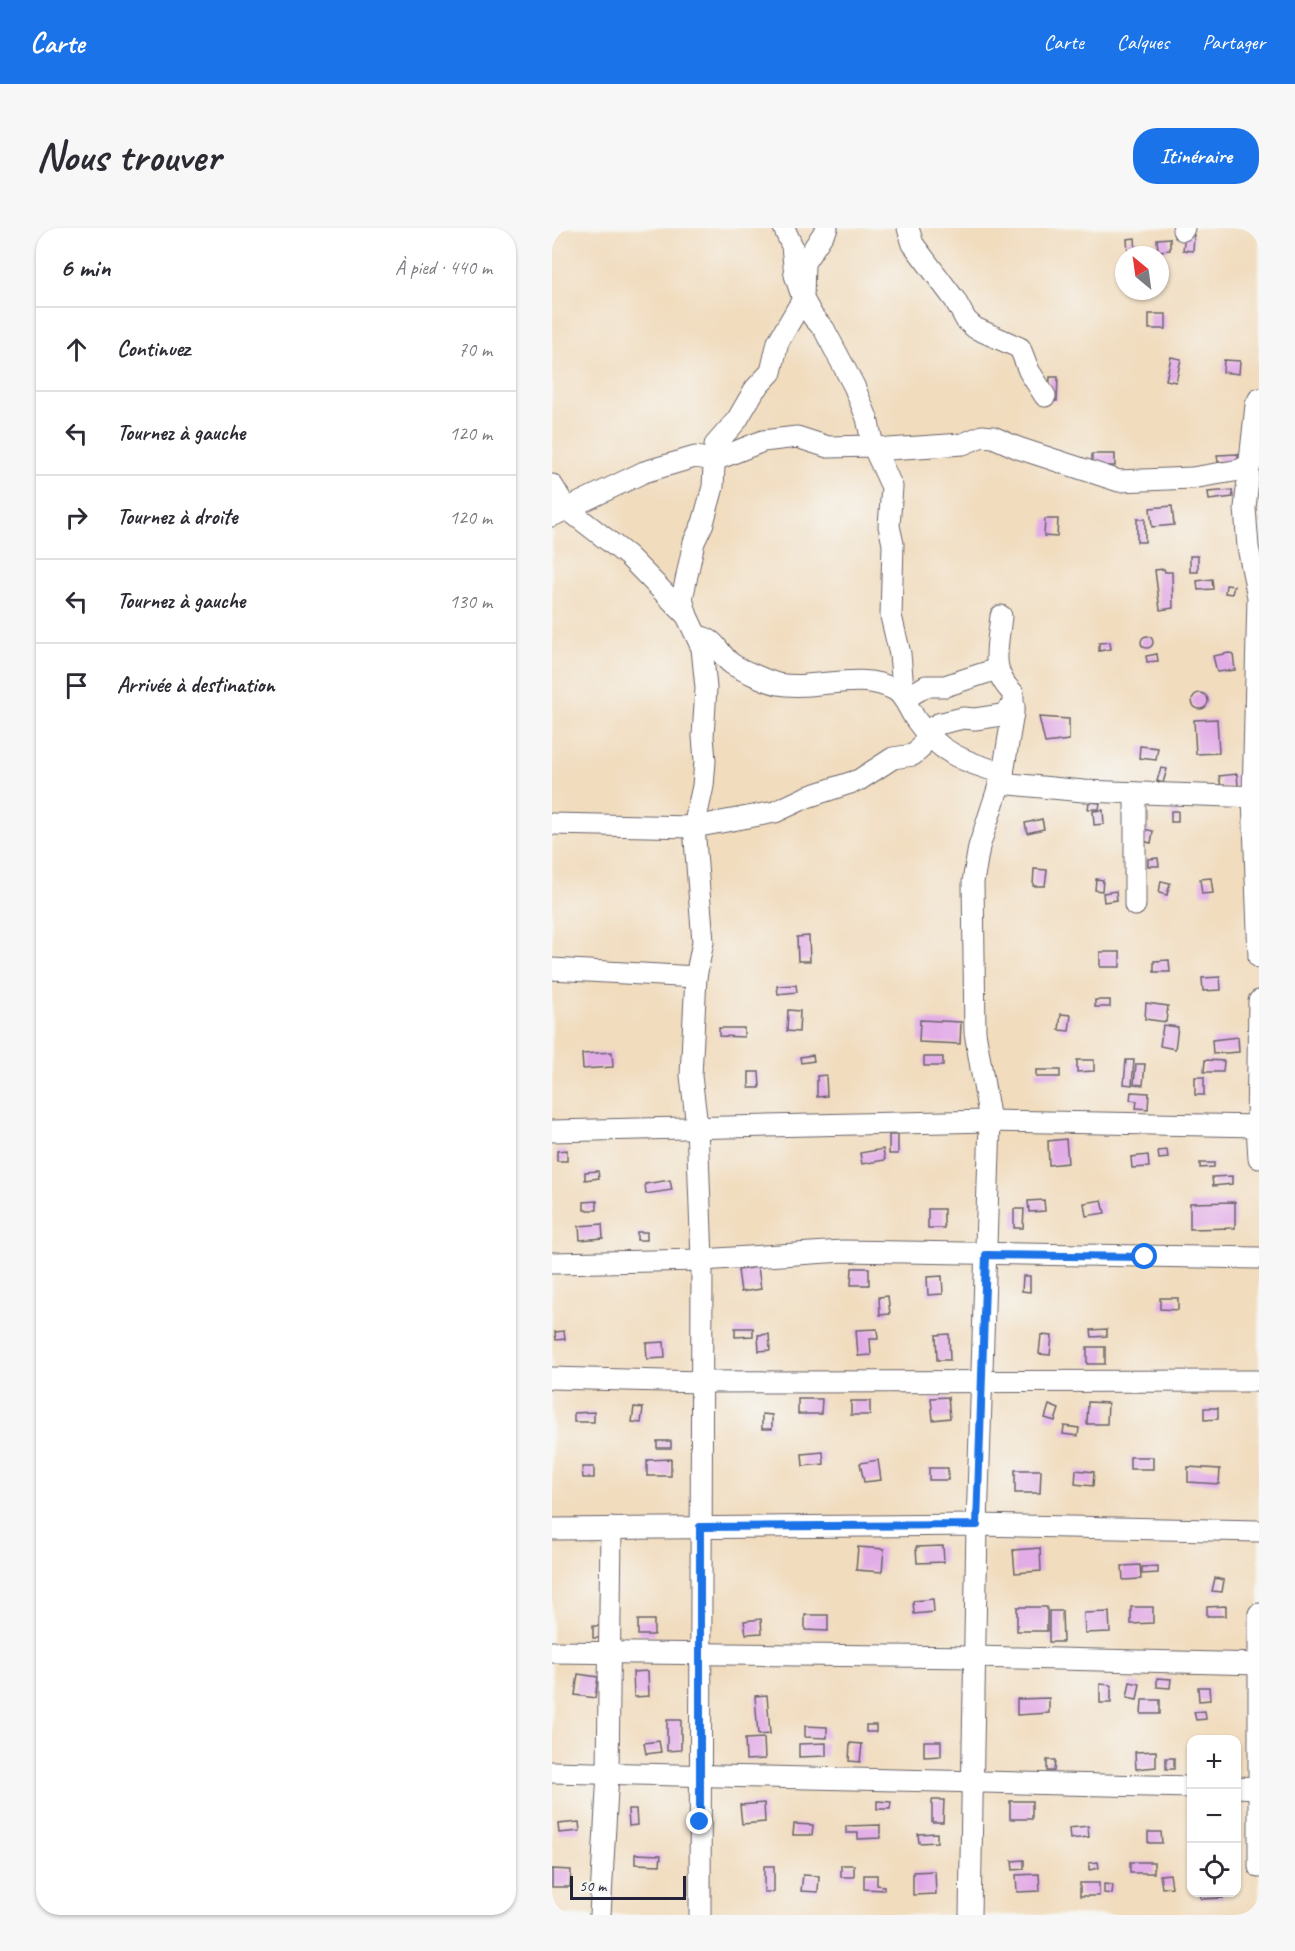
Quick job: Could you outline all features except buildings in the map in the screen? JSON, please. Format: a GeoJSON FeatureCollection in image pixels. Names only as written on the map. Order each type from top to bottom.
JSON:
{"type":"FeatureCollection","features":[{"type":"Feature","properties":{"kind":"street"},"geometry":{"type":"LineString","coordinates":[[784,228],[792,246],[795,275],[802,299],[824,329],[854,386],[867,418],[873,446],[892,487],[889,526],[893,544],[891,616],[900,654],[904,699]]}},
{"type":"Feature","properties":{"kind":"street"},"geometry":{"type":"LineString","coordinates":[[700,1915],[702,1260],[697,1126],[691,1076],[696,977],[703,942],[694,826],[703,786],[706,688],[702,648],[682,599],[694,542],[703,523],[713,487],[708,454],[737,420],[755,389],[771,372],[778,342],[802,299],[804,263],[827,228]]}},
{"type":"Feature","properties":{"kind":"street"},"geometry":{"type":"LineString","coordinates":[[908,228],[913,244],[955,300],[966,320],[975,328],[1020,348],[1029,371],[1045,396]]}},
{"type":"Feature","properties":{"kind":"street"},"geometry":{"type":"LineString","coordinates":[[1259,399],[1256,405],[1247,471],[1245,508],[1246,532],[1256,561],[1259,621],[1254,689],[1259,957]]}},
{"type":"Feature","properties":{"kind":"street"},"geometry":{"type":"LineString","coordinates":[[559,512],[644,472],[763,441],[797,437],[828,447],[873,446],[889,449],[963,444],[982,436],[993,437],[1018,448],[1119,481],[1192,478],[1247,471]]}},
{"type":"Feature","properties":{"kind":"street"},"geometry":{"type":"LineString","coordinates":[[552,485],[559,512],[628,556],[687,616]]}},
{"type":"Feature","properties":{"kind":"street"},"geometry":{"type":"LineString","coordinates":[[970,1915],[977,1525],[990,1121],[975,1032],[973,882],[979,847],[1001,778],[1013,693],[1004,686],[997,669],[1001,616]]}},
{"type":"Feature","properties":{"kind":"street"},"geometry":{"type":"LineString","coordinates":[[698,636],[706,637],[717,644],[732,664],[777,684],[860,681],[885,685],[898,692],[904,699],[927,735],[968,764],[1001,778],[1135,793],[1256,797]]}},
{"type":"Feature","properties":{"kind":"street"},"geometry":{"type":"LineString","coordinates":[[904,699],[926,686],[951,684],[997,669]]}},
{"type":"Feature","properties":{"kind":"street"},"geometry":{"type":"LineString","coordinates":[[552,824],[694,826],[775,812],[807,797],[859,780],[890,759],[917,753],[927,735],[938,724],[963,718],[975,719],[1009,713]]}},
{"type":"Feature","properties":{"kind":"street"},"geometry":{"type":"LineString","coordinates":[[1135,793],[1135,905]]}},
{"type":"Feature","properties":{"kind":"street"},"geometry":{"type":"LineString","coordinates":[[552,969],[696,977]]}},
{"type":"Feature","properties":{"kind":"street"},"geometry":{"type":"LineString","coordinates":[[1259,1001],[1259,1158]]}},
{"type":"Feature","properties":{"kind":"street"},"geometry":{"type":"LineString","coordinates":[[552,1131],[990,1121],[1258,1126]]}},
{"type":"Feature","properties":{"kind":"street"},"geometry":{"type":"LineString","coordinates":[[552,1263],[702,1260],[843,1251],[1259,1258]]}},
{"type":"Feature","properties":{"kind":"street"},"geometry":{"type":"LineString","coordinates":[[552,1378],[700,1382],[1259,1381]]}},
{"type":"Feature","properties":{"kind":"street"},"geometry":{"type":"LineString","coordinates":[[552,1529],[977,1525],[1259,1531]]}},
{"type":"Feature","properties":{"kind":"street"},"geometry":{"type":"LineString","coordinates":[[600,1915],[608,1773],[611,1528]]}},
{"type":"Feature","properties":{"kind":"street"},"geometry":{"type":"LineString","coordinates":[[1259,1614],[1259,1868]]}},
{"type":"Feature","properties":{"kind":"street"},"geometry":{"type":"LineString","coordinates":[[552,1652],[700,1656],[975,1657],[1258,1664]]}},
{"type":"Feature","properties":{"kind":"street"},"geometry":{"type":"LineString","coordinates":[[552,1772],[1187,1787]]}},
{"type":"Feature","properties":{"kind":"street"},"geometry":{"type":"LineString","coordinates":[[1241,1787],[1258,1788]]}},
{"type":"Feature","properties":{"kind":"route"},"geometry":{"type":"LineString","coordinates":[[700,1822],[700,1527],[977,1525],[986,1255],[1145,1257]]}}]}
